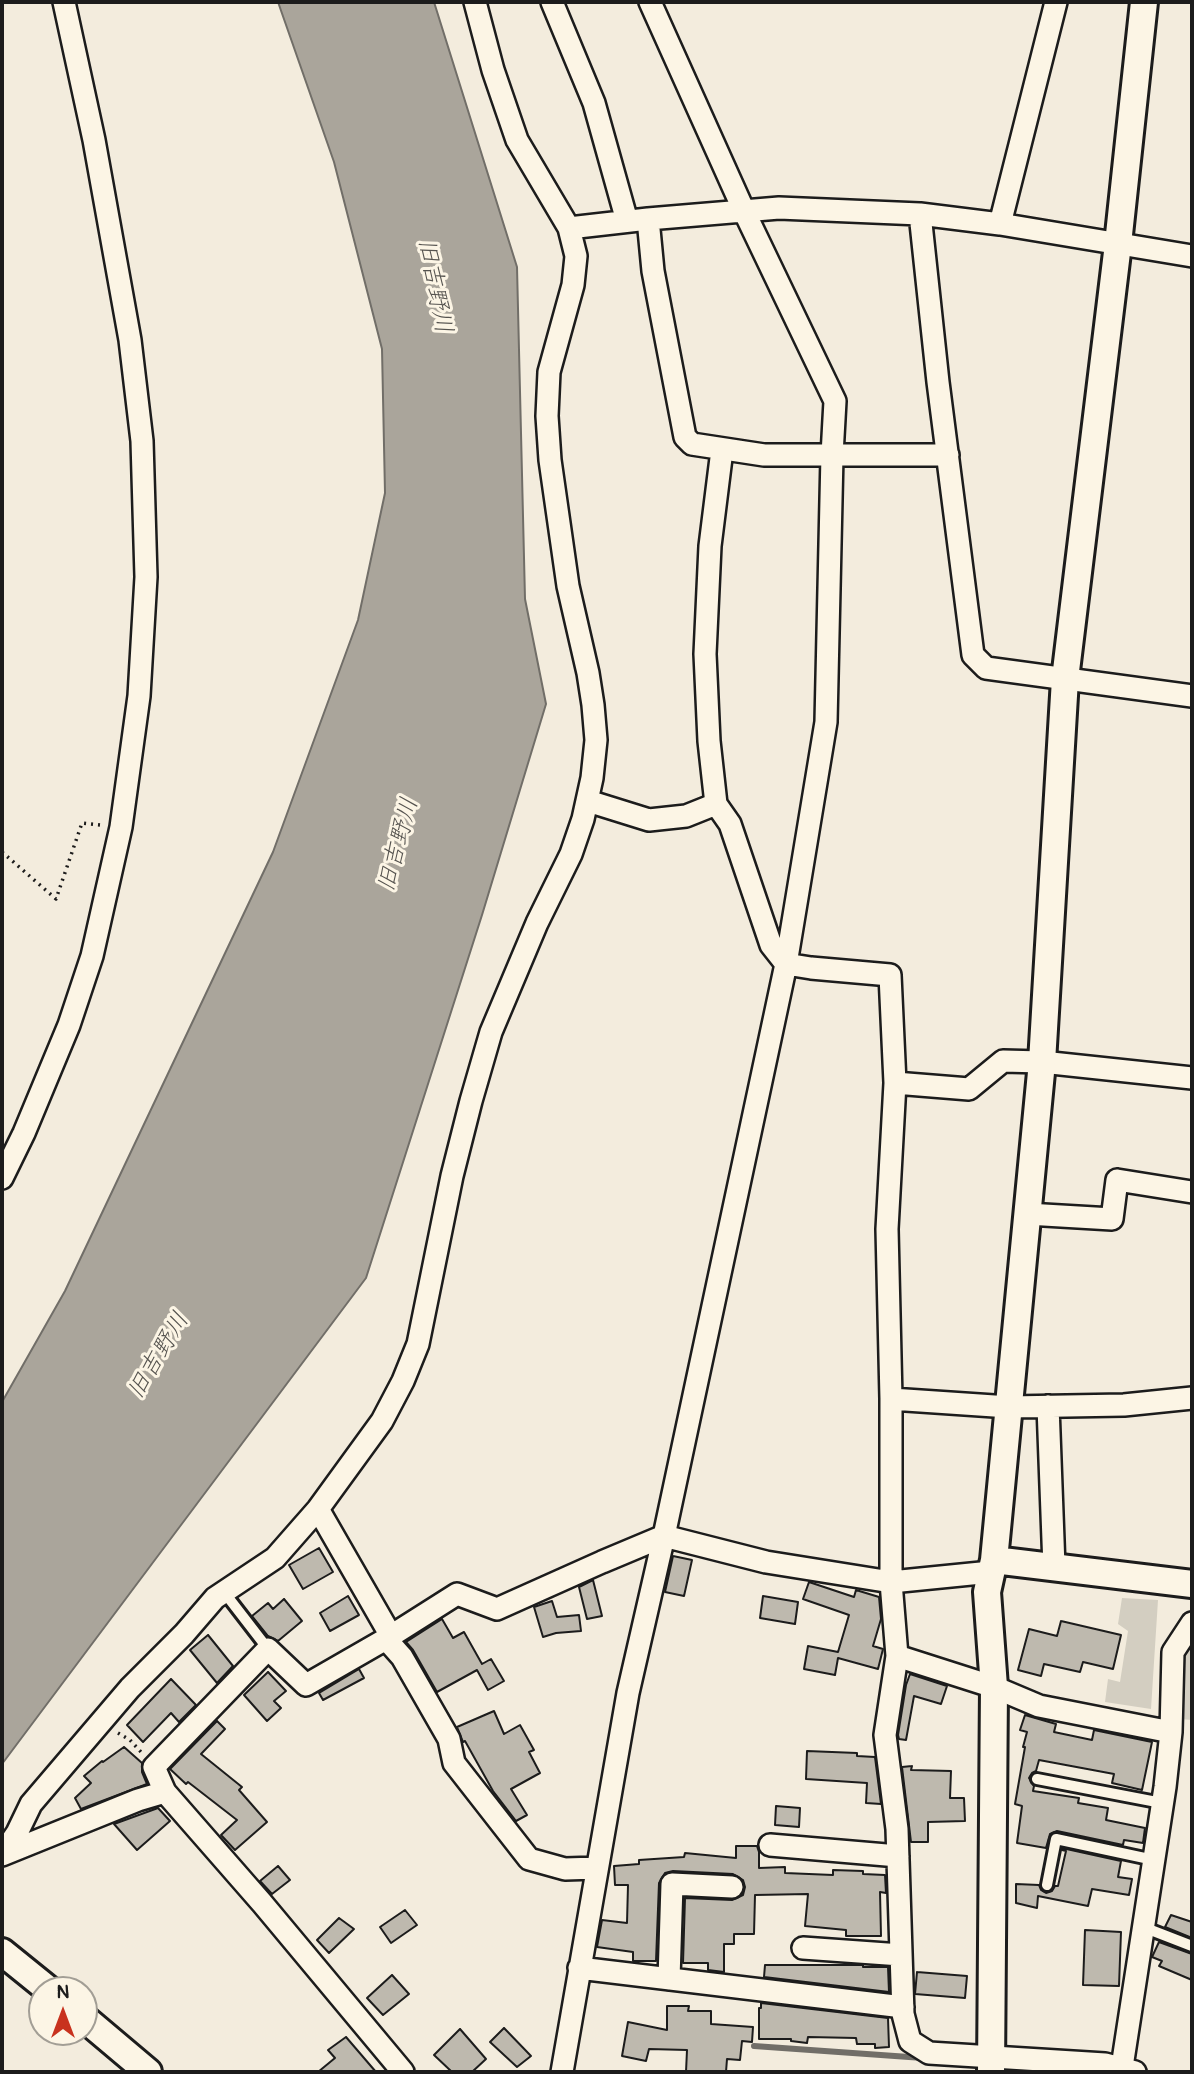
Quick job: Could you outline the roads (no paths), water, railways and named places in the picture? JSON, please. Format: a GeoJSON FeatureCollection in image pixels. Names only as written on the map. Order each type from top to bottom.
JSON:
{"type":"FeatureCollection","features":[{"type":"Feature","properties":{"kind":"street"},"geometry":{"type":"LineString","coordinates":[[2,1178],[69,1026],[92,956],[121,827],[139,696],[146,577],[142,441],[130,340],[94,140],[64,2]]}},
{"type":"Feature","properties":{"kind":"street"},"geometry":{"type":"LineString","coordinates":[[164,1792],[138,1800],[2,1856],[31,1804],[130,1688],[184,1634],[215,1598],[275,1558],[318,1509],[382,1421],[418,1344],[452,1175],[491,1032],[537,923],[571,854],[593,778],[596,740],[593,705],[568,586],[550,460],[547,416],[549,372],[573,285],[576,256],[569,228],[517,140],[493,70],[475,2]]}},
{"type":"Feature","properties":{"kind":"street"},"geometry":{"type":"LineString","coordinates":[[552,2],[594,103],[653,271],[685,437],[692,444],[764,455],[948,455]]}},
{"type":"Feature","properties":{"kind":"street"},"geometry":{"type":"LineString","coordinates":[[562,2072],[628,1693],[786,964],[826,722],[835,401],[744,211],[650,2]]}},
{"type":"Feature","properties":{"kind":"street"},"geometry":{"type":"LineString","coordinates":[[1000,224],[1056,2]]}},
{"type":"Feature","properties":{"kind":"street"},"geometry":{"type":"LineString","coordinates":[[991,2065],[993,1687],[987,1591],[993,1566],[1042,1062],[1065,679],[1118,244],[1144,2]]}},
{"type":"Feature","properties":{"kind":"street"},"geometry":{"type":"LineString","coordinates":[[569,228],[779,208],[920,214],[1000,224],[1192,256]]}},
{"type":"Feature","properties":{"kind":"street"},"geometry":{"type":"LineString","coordinates":[[920,214],[938,382],[973,654],[986,668],[1192,696]]}},
{"type":"Feature","properties":{"kind":"street"},"geometry":{"type":"LineString","coordinates":[[722,450],[710,546],[705,654],[709,741],[716,804],[730,824],[771,945],[786,964],[890,975],[895,1083],[887,1228],[891,1582],[898,1656],[885,1735],[897,1829],[903,2007],[910,2041],[927,2063],[991,2065],[1042,2059],[1105,2064],[1129,2070],[1143,1927],[1171,1732],[1173,1652],[1192,1623]]}},
{"type":"Feature","properties":{"kind":"street"},"geometry":{"type":"LineString","coordinates":[[588,801],[649,820],[686,816],[716,804]]}},
{"type":"Feature","properties":{"kind":"street"},"geometry":{"type":"LineString","coordinates":[[895,1083],[969,1089],[1003,1061],[1042,1062],[1192,1078]]}},
{"type":"Feature","properties":{"kind":"street"},"geometry":{"type":"LineString","coordinates":[[1027,1214],[1112,1219],[1117,1180],[1192,1192]]}},
{"type":"Feature","properties":{"kind":"street"},"geometry":{"type":"LineString","coordinates":[[891,1399],[1009,1407],[1124,1405],[1192,1398]]}},
{"type":"Feature","properties":{"kind":"street"},"geometry":{"type":"LineString","coordinates":[[1048,1406],[1054,1567]]}},
{"type":"Feature","properties":{"kind":"street"},"geometry":{"type":"LineString","coordinates":[[318,1509],[449,1739],[454,1763],[529,1859],[565,1869],[597,1868]]}},
{"type":"Feature","properties":{"kind":"street"},"geometry":{"type":"LineString","coordinates":[[403,2072],[262,1903],[164,1792],[154,1767],[268,1649],[306,1685],[457,1594],[498,1609],[664,1536],[766,1562],[891,1582],[993,1566],[1054,1567],[1192,1584]]}},
{"type":"Feature","properties":{"kind":"street"},"geometry":{"type":"LineString","coordinates":[[898,1656],[993,1687],[1039,1706],[1171,1732]]}},
{"type":"Feature","properties":{"kind":"street"},"geometry":{"type":"LineString","coordinates":[[770,1845],[898,1856]]}},
{"type":"Feature","properties":{"kind":"street"},"geometry":{"type":"LineString","coordinates":[[669,1979],[672,1884],[732,1887]]}},
{"type":"Feature","properties":{"kind":"street"},"geometry":{"type":"LineString","coordinates":[[803,1948],[901,1955]]}},
{"type":"Feature","properties":{"kind":"street"},"geometry":{"type":"LineString","coordinates":[[2,1952],[32,1976]]}},
{"type":"Feature","properties":{"kind":"street"},"geometry":{"type":"LineString","coordinates":[[579,1968],[903,2007]]}},
{"type":"Feature","properties":{"kind":"street"},"geometry":{"type":"LineString","coordinates":[[98,2030],[148,2072]]}},
{"type":"Feature","properties":{"kind":"lane"},"geometry":{"type":"LineString","coordinates":[[224,1591],[268,1649]]}},
{"type":"Feature","properties":{"kind":"lane"},"geometry":{"type":"LineString","coordinates":[[1037,1779],[1162,1803]]}},
{"type":"Feature","properties":{"kind":"lane"},"geometry":{"type":"LineString","coordinates":[[1047,1885],[1056,1839],[1154,1860]]}},
{"type":"Feature","properties":{"kind":"lane"},"geometry":{"type":"LineString","coordinates":[[1143,1927],[1192,1947]]}},
{"type":"Feature","properties":{"kind":"water","name":"旧吉野川"},"geometry":{"type":"Polygon","coordinates":[[[278,2],[434,2],[517,267],[525,599],[546,704],[366,1278],[2,1764],[2,1402],[65,1291],[273,852],[358,620],[385,493],[382,349],[334,162],[278,2]]]}},
{"type":"Feature","properties":{"kind":"waterway"},"geometry":{"type":"LineString","coordinates":[[754,2046],[923,2058]]}}]}
